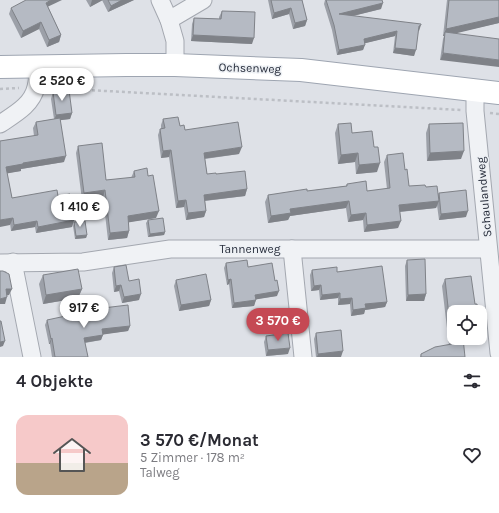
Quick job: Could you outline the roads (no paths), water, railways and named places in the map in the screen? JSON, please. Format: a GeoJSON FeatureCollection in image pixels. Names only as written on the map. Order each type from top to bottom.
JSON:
{"type":"FeatureCollection","features":[{"type":"Feature","properties":{"kind":"main road","name":"Ochsenweg"},"geometry":{"type":"LineString","coordinates":[[0,67],[38,65],[175,65],[301,70],[475,100],[499,93]]}},
{"type":"Feature","properties":{"kind":"street"},"geometry":{"type":"LineString","coordinates":[[160,0],[169,20],[175,41],[175,65]]}},
{"type":"Feature","properties":{"kind":"street"},"geometry":{"type":"LineString","coordinates":[[169,20],[203,0]]}},
{"type":"Feature","properties":{"kind":"street"},"geometry":{"type":"LineString","coordinates":[[0,124],[16,114],[30,102],[36,87],[38,65]]}},
{"type":"Feature","properties":{"kind":"street","name":"Schaulandweg"},"geometry":{"type":"LineString","coordinates":[[475,100],[499,353]]}},
{"type":"Feature","properties":{"kind":"street","name":"Tannenweg"},"geometry":{"type":"LineString","coordinates":[[32,357],[6,263],[83,262],[170,249],[488,249]]}},
{"type":"Feature","properties":{"kind":"street"},"geometry":{"type":"LineString","coordinates":[[292,249],[303,357]]}}]}
